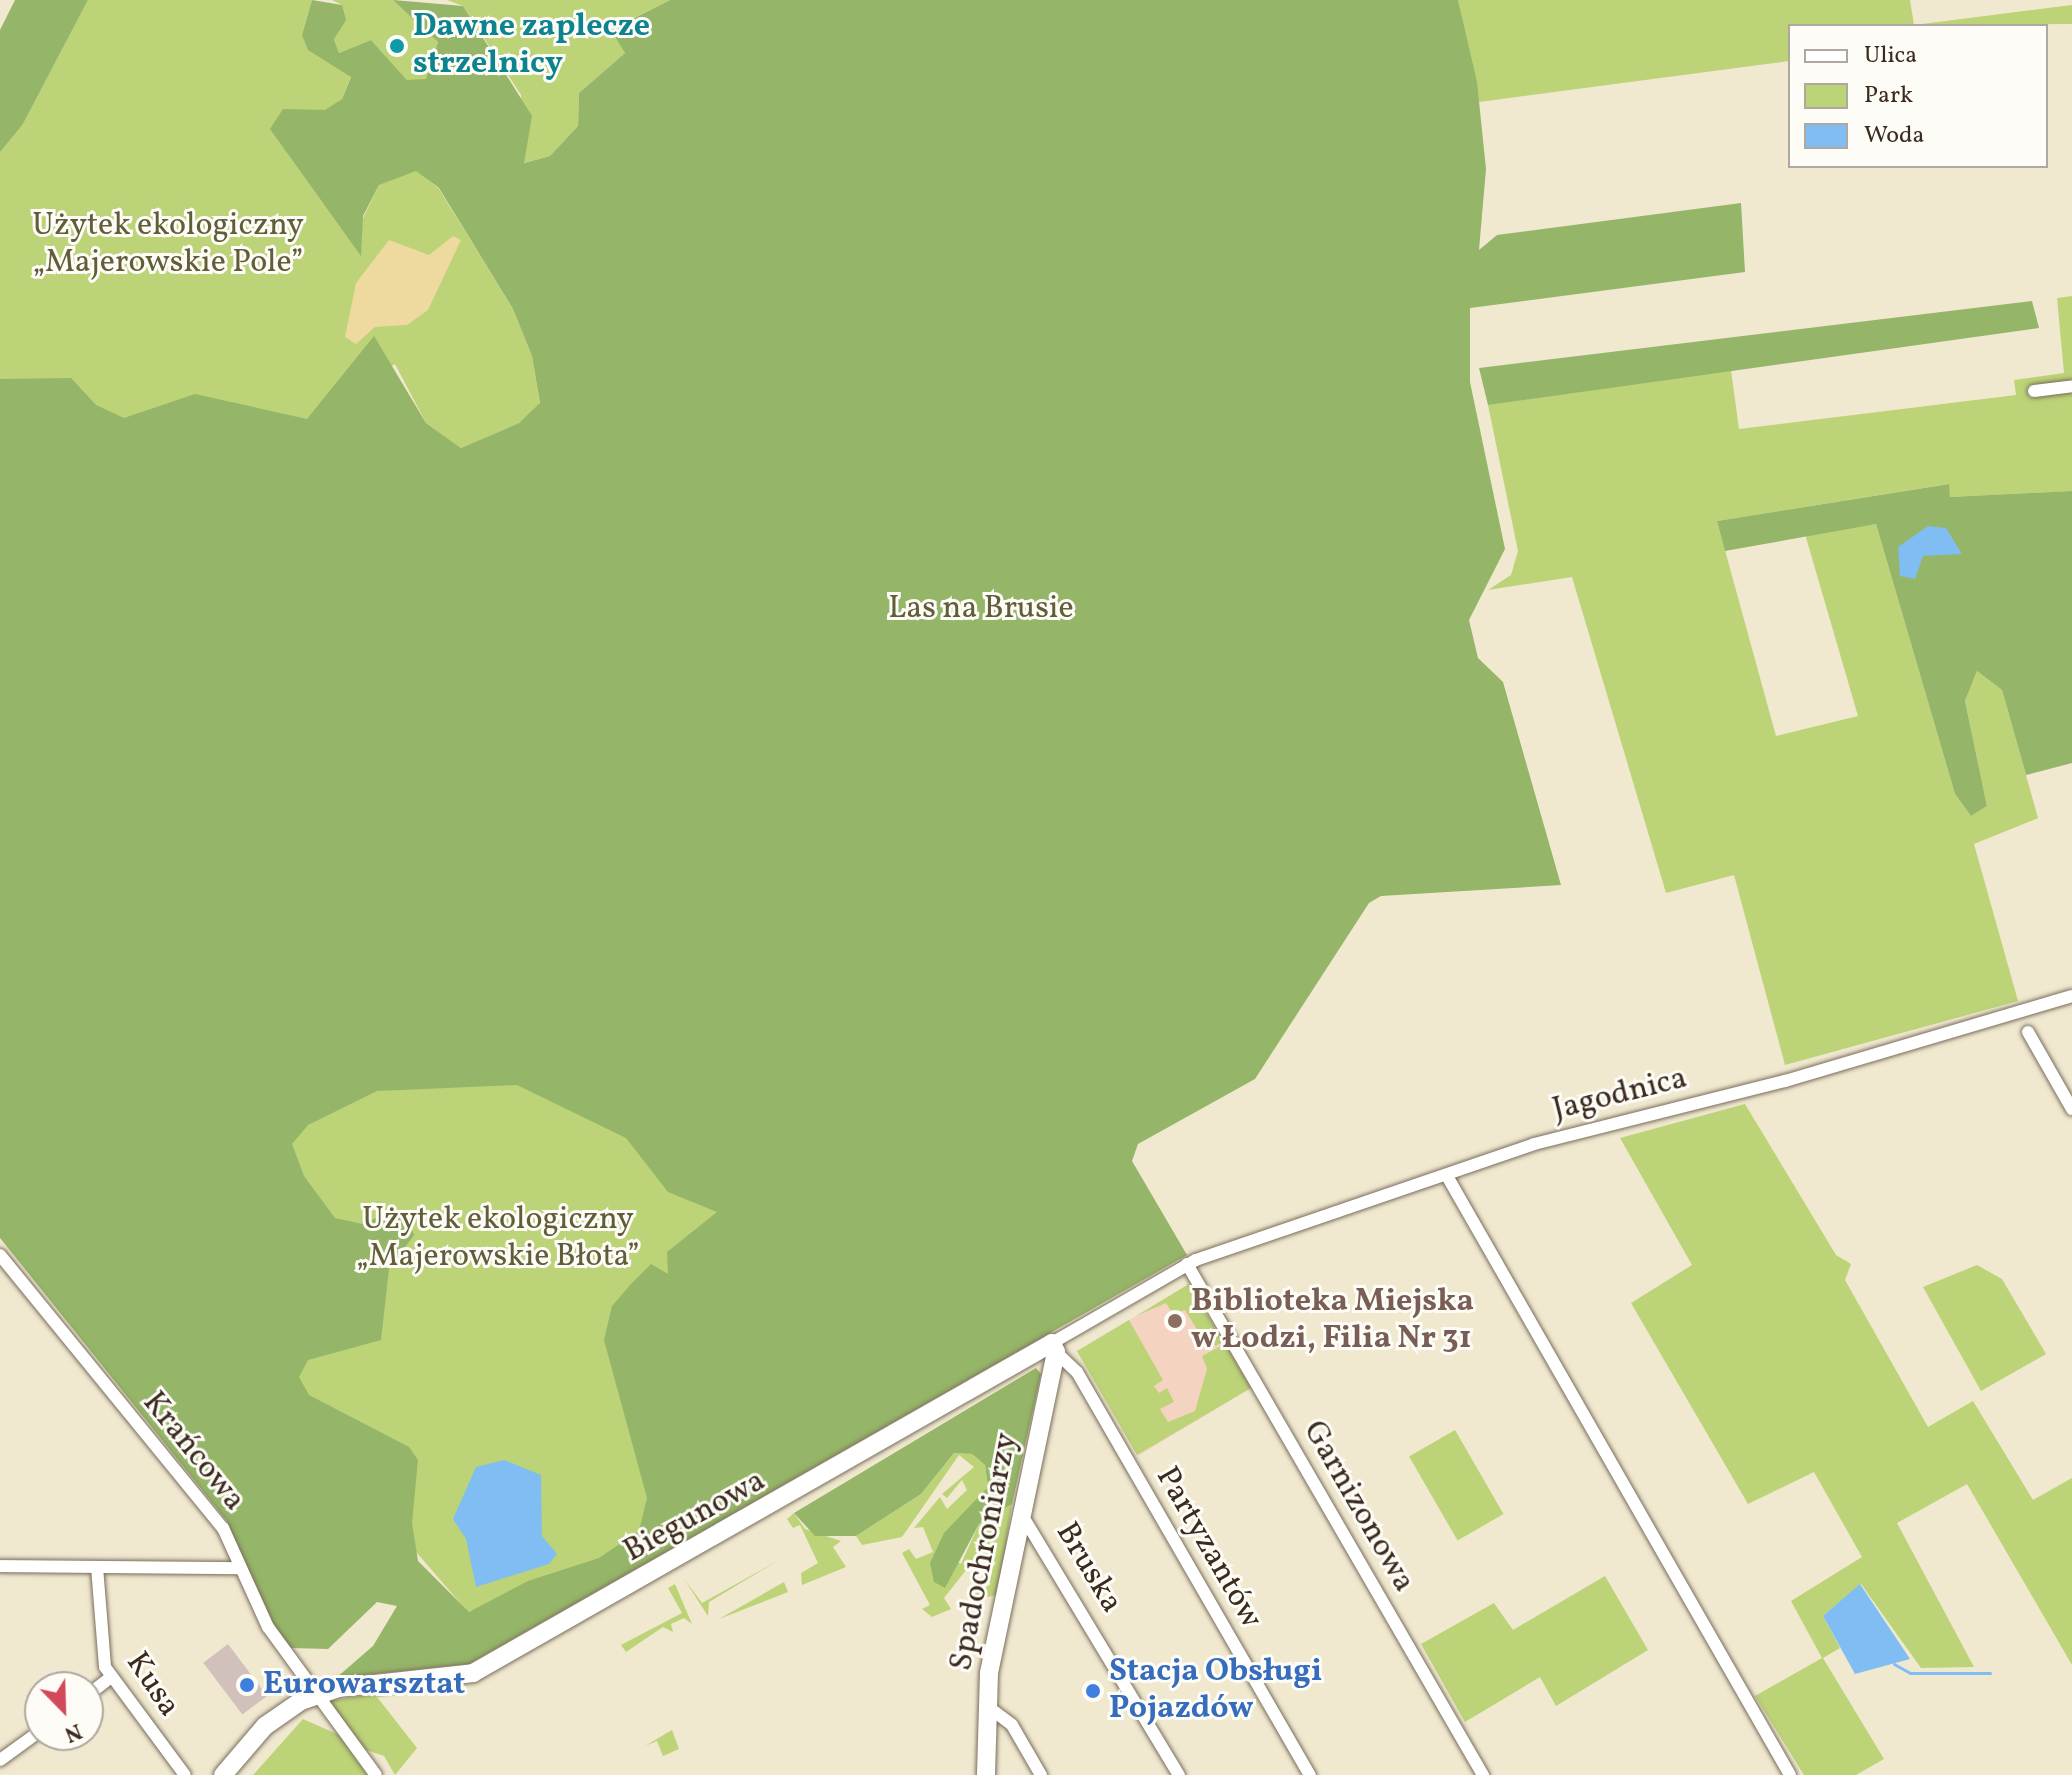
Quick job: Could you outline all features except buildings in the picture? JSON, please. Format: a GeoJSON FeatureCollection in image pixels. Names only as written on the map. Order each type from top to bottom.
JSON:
{"type":"FeatureCollection","features":[{"type":"Feature","properties":{"kind":"street"},"geometry":{"type":"LineString","coordinates":[[2034,391],[2072,386]]}},
{"type":"Feature","properties":{"kind":"street","name":"Jagodnica"},"geometry":{"type":"LineString","coordinates":[[1187,1264],[1552,1138],[1771,1085],[2072,996]]}},
{"type":"Feature","properties":{"kind":"street"},"geometry":{"type":"LineString","coordinates":[[2028,1032],[2072,1109]]}},
{"type":"Feature","properties":{"kind":"street"},"geometry":{"type":"LineString","coordinates":[[1447,1176],[1790,1775]]}},
{"type":"Feature","properties":{"kind":"street","name":"Krańcowa"},"geometry":{"type":"LineString","coordinates":[[0,1255],[223,1528],[268,1627],[376,1775]]}},
{"type":"Feature","properties":{"kind":"street","name":"Biegunowa"},"geometry":{"type":"LineString","coordinates":[[223,1775],[271,1721],[317,1693],[473,1673],[1054,1348],[1187,1264]]}},
{"type":"Feature","properties":{"kind":"street","name":"Garnizonowa"},"geometry":{"type":"LineString","coordinates":[[1187,1264],[1483,1775]]}},
{"type":"Feature","properties":{"kind":"street","name":"Spadochroniarzy"},"geometry":{"type":"LineString","coordinates":[[986,1775],[987,1706],[1054,1348]]}},
{"type":"Feature","properties":{"kind":"street","name":"Partyzantów"},"geometry":{"type":"LineString","coordinates":[[1054,1348],[1077,1372],[1310,1775]]}},
{"type":"Feature","properties":{"kind":"street","name":"Bruska"},"geometry":{"type":"LineString","coordinates":[[1022,1515],[1179,1775]]}},
{"type":"Feature","properties":{"kind":"street"},"geometry":{"type":"LineString","coordinates":[[0,1566],[239,1568]]}},
{"type":"Feature","properties":{"kind":"street","name":"Kusa"},"geometry":{"type":"LineString","coordinates":[[97,1567],[102,1653],[110,1678],[185,1775]]}},
{"type":"Feature","properties":{"kind":"street"},"geometry":{"type":"LineString","coordinates":[[104,1683],[110,1678]]}},
{"type":"Feature","properties":{"kind":"street"},"geometry":{"type":"LineString","coordinates":[[987,1706],[1012,1725],[1041,1775]]}},
{"type":"Feature","properties":{"kind":"street"},"geometry":{"type":"LineString","coordinates":[[0,1760],[24,1743]]}},
{"type":"Feature","properties":{"kind":"shaded area"},"geometry":{"type":"Polygon","coordinates":[[[1189,1284],[1251,1388],[1139,1455],[1077,1351],[1189,1284]]]}},
{"type":"Feature","properties":{"kind":"shaded area"},"geometry":{"type":"Polygon","coordinates":[[[228,1644],[267,1696],[242,1715],[203,1663],[228,1644]]]}},
{"type":"Feature","properties":{"kind":"green space"},"geometry":{"type":"Polygon","coordinates":[[[15,0],[88,0],[23,124],[0,152],[0,30],[15,0]]]}},
{"type":"Feature","properties":{"kind":"green space","name":"Użytek ekologiczny „Majerowskie Pole”"},"geometry":{"type":"Polygon","coordinates":[[[88,0],[312,0],[302,35],[351,76],[342,99],[325,111],[363,218],[379,185],[416,170],[439,189],[513,309],[532,356],[540,404],[519,423],[461,448],[426,423],[395,364],[307,419],[0,474],[0,148],[23,124],[88,0]]]}},
{"type":"Feature","properties":{"kind":"green space","name":"Las na Brusie"},"geometry":{"type":"Polygon","coordinates":[[[312,0],[342,5],[346,20],[334,39],[339,53],[371,40],[407,80],[426,79],[438,42],[393,0],[463,6],[532,116],[524,163],[550,156],[578,126],[579,93],[625,53],[611,30],[670,0],[1458,0],[1477,82],[1486,169],[1479,250],[1497,235],[1741,203],[1745,272],[1470,308],[1470,382],[1505,549],[1469,620],[1478,658],[1503,682],[1561,885],[1381,896],[1369,903],[1255,1079],[1138,1144],[1132,1161],[1187,1255],[469,1664],[336,1678],[373,1646],[397,1606],[377,1602],[328,1649],[291,1648],[263,1610],[227,1521],[0,1238],[0,379],[71,378],[96,405],[124,418],[195,394],[307,419],[374,336],[426,423],[461,448],[519,423],[540,403],[532,356],[513,309],[439,188],[416,171],[379,185],[363,216],[361,256],[270,129],[283,109],[325,110],[342,99],[351,77],[308,50],[302,35],[312,0]],[[517,1085],[377,1091],[308,1125],[292,1144],[304,1176],[335,1218],[362,1224],[393,1211],[408,1218],[414,1235],[389,1269],[381,1340],[308,1360],[299,1377],[309,1395],[409,1447],[418,1460],[412,1523],[418,1561],[469,1612],[528,1581],[599,1558],[639,1531],[647,1498],[604,1340],[612,1306],[651,1264],[668,1274],[667,1252],[717,1212],[668,1192],[626,1138],[517,1085]]]}},
{"type":"Feature","properties":{"kind":"green space"},"geometry":{"type":"Polygon","coordinates":[[[332,0],[393,0],[410,13],[438,42],[426,80],[407,80],[371,40],[339,53],[334,39],[342,5],[332,0]]]}},
{"type":"Feature","properties":{"kind":"green space"},"geometry":{"type":"Polygon","coordinates":[[[447,0],[670,0],[612,29],[625,53],[579,93],[578,126],[550,156],[523,163],[521,95],[463,6],[447,0]]]}},
{"type":"Feature","properties":{"kind":"green space"},"geometry":{"type":"Polygon","coordinates":[[[1458,0],[1910,0],[1914,24],[1788,24],[1788,61],[1479,102],[1458,0]]]}},
{"type":"Feature","properties":{"kind":"green space"},"geometry":{"type":"Polygon","coordinates":[[[2072,5],[2072,24],[2048,24],[1922,24],[2072,5]]]}},
{"type":"Feature","properties":{"kind":"green space"},"geometry":{"type":"Polygon","coordinates":[[[2072,296],[2072,491],[1950,497],[1948,484],[1717,521],[1776,736],[1858,716],[1805,534],[1876,524],[1955,794],[1971,816],[1987,806],[1965,701],[1977,671],[2002,690],[2038,818],[1974,844],[2018,1001],[1785,1065],[1734,875],[1666,893],[1572,577],[1488,590],[1511,575],[1518,551],[1488,405],[1731,370],[1739,429],[2016,395],[2014,380],[2064,373],[2057,298],[2072,296]]]}},
{"type":"Feature","properties":{"kind":"green space"},"geometry":{"type":"Polygon","coordinates":[[[2032,301],[2039,328],[1488,405],[1479,368],[2032,301]]]}},
{"type":"Feature","properties":{"kind":"green space"},"geometry":{"type":"Polygon","coordinates":[[[1949,484],[1950,497],[2072,491],[2072,763],[2026,775],[2002,690],[1977,671],[1965,701],[1987,806],[1971,816],[1955,794],[1876,524],[1725,551],[1717,521],[1949,484]]]}},
{"type":"Feature","properties":{"kind":"green space","name":"Użytek ekologiczny „Majerowskie Błota”"},"geometry":{"type":"Polygon","coordinates":[[[522,1044],[739,1210],[681,1530],[468,1612],[284,1399],[270,1145],[309,1086],[522,1044]]]}},
{"type":"Feature","properties":{"kind":"green space"},"geometry":{"type":"Polygon","coordinates":[[[1745,1104],[1836,1255],[1851,1264],[1845,1280],[1928,1427],[1973,1401],[2033,1500],[2072,1478],[2072,1665],[1967,1484],[1897,1523],[1974,1667],[1921,1668],[1861,1584],[1823,1616],[1840,1648],[1823,1658],[1884,1759],[1856,1775],[1804,1775],[1755,1696],[1822,1658],[1791,1601],[1862,1557],[1814,1472],[1748,1504],[1631,1303],[1692,1265],[1620,1138],[1745,1104]]]}},
{"type":"Feature","properties":{"kind":"green space"},"geometry":{"type":"Polygon","coordinates":[[[1977,1265],[2002,1279],[2046,1354],[1981,1391],[1923,1287],[1977,1265]]]}},
{"type":"Feature","properties":{"kind":"green space"},"geometry":{"type":"Polygon","coordinates":[[[1189,1284],[1223,1342],[1209,1349],[1185,1310],[1173,1314],[1166,1303],[1136,1316],[1189,1284]]]}},
{"type":"Feature","properties":{"kind":"green space"},"geometry":{"type":"Polygon","coordinates":[[[1129,1320],[1163,1380],[1154,1386],[1159,1393],[1167,1388],[1174,1402],[1160,1409],[1168,1422],[1195,1411],[1207,1369],[1202,1356],[1225,1344],[1251,1388],[1137,1455],[1077,1351],[1129,1320]]]}},
{"type":"Feature","properties":{"kind":"green space"},"geometry":{"type":"Polygon","coordinates":[[[1036,1368],[1041,1374],[1012,1504],[979,1524],[945,1588],[934,1582],[930,1563],[944,1533],[988,1487],[985,1465],[972,1454],[954,1453],[921,1494],[856,1536],[815,1536],[794,1513],[1036,1368]]]}},
{"type":"Feature","properties":{"kind":"green space"},"geometry":{"type":"Polygon","coordinates":[[[1455,1430],[1504,1514],[1458,1541],[1409,1456],[1455,1430]]]}},
{"type":"Feature","properties":{"kind":"green space"},"geometry":{"type":"Polygon","coordinates":[[[954,1453],[972,1454],[985,1465],[988,1487],[938,1547],[961,1564],[979,1524],[1012,1504],[998,1595],[975,1599],[973,1595],[991,1584],[984,1578],[996,1563],[981,1551],[944,1598],[951,1609],[932,1617],[922,1609],[930,1605],[902,1553],[909,1549],[916,1559],[933,1552],[923,1527],[914,1528],[940,1497],[947,1509],[967,1490],[962,1480],[947,1498],[942,1494],[974,1467],[959,1455],[902,1537],[862,1545],[856,1536],[921,1494],[954,1453]]]}},
{"type":"Feature","properties":{"kind":"green space"},"geometry":{"type":"Polygon","coordinates":[[[794,1513],[805,1529],[841,1541],[833,1547],[846,1567],[802,1585],[801,1573],[818,1563],[800,1525],[793,1528],[787,1519],[794,1513]]]}},
{"type":"Feature","properties":{"kind":"green space"},"geometry":{"type":"Polygon","coordinates":[[[779,1560],[709,1602],[708,1616],[684,1579],[702,1603],[779,1560]]]}},
{"type":"Feature","properties":{"kind":"green space"},"geometry":{"type":"Polygon","coordinates":[[[1605,1576],[1648,1650],[1556,1706],[1540,1677],[1465,1722],[1421,1644],[1494,1603],[1513,1630],[1605,1576]]]}},
{"type":"Feature","properties":{"kind":"green space"},"geometry":{"type":"Polygon","coordinates":[[[784,1582],[788,1592],[719,1619],[784,1582]]]}},
{"type":"Feature","properties":{"kind":"green space"},"geometry":{"type":"Polygon","coordinates":[[[675,1584],[692,1624],[684,1618],[671,1624],[673,1632],[663,1627],[626,1652],[621,1645],[682,1613],[668,1588],[675,1584]]]}},
{"type":"Feature","properties":{"kind":"green space"},"geometry":{"type":"Polygon","coordinates":[[[429,1685],[433,1692],[377,1697],[417,1748],[395,1775],[384,1756],[363,1749],[329,1701],[429,1685]]]}},
{"type":"Feature","properties":{"kind":"green space"},"geometry":{"type":"Polygon","coordinates":[[[303,1719],[339,1735],[367,1775],[253,1775],[303,1719]]]}},
{"type":"Feature","properties":{"kind":"green space"},"geometry":{"type":"Polygon","coordinates":[[[672,1730],[679,1749],[663,1756],[657,1741],[645,1746],[672,1730]]]}},
{"type":"Feature","properties":{"kind":"sand"},"geometry":{"type":"Polygon","coordinates":[[[453,236],[461,240],[428,310],[407,325],[375,327],[356,344],[345,337],[356,283],[389,240],[429,255],[453,236]]]}},
{"type":"Feature","properties":{"kind":"water"},"geometry":{"type":"Polygon","coordinates":[[[1928,526],[1946,528],[1962,554],[1923,556],[1915,579],[1900,576],[1898,547],[1928,526]]]}},
{"type":"Feature","properties":{"kind":"water"},"geometry":{"type":"Polygon","coordinates":[[[504,1460],[541,1475],[542,1536],[557,1554],[549,1564],[476,1587],[466,1539],[453,1519],[476,1467],[504,1460]]]}},
{"type":"Feature","properties":{"kind":"water"},"geometry":{"type":"Polygon","coordinates":[[[1860,1584],[1910,1659],[1855,1674],[1823,1616],[1860,1584]]]}},
{"type":"Feature","properties":{"kind":"waterway"},"geometry":{"type":"LineString","coordinates":[[1894,1664],[1910,1673],[1990,1673]]}},
{"type":"Feature","properties":{"kind":"place","name":"Dawne zaplecze strzelnicy"},"geometry":{"type":"Point","coordinates":[397,46]}},
{"type":"Feature","properties":{"kind":"place","name":"Biblioteka Miejska w Łodzi, Filia Nr 31"},"geometry":{"type":"Point","coordinates":[1175,1321]}},
{"type":"Feature","properties":{"kind":"place","name":"Eurowarsztat"},"geometry":{"type":"Point","coordinates":[247,1685]}},
{"type":"Feature","properties":{"kind":"place","name":"Stacja Obsługi Pojazdów"},"geometry":{"type":"Point","coordinates":[1093,1691]}}]}
